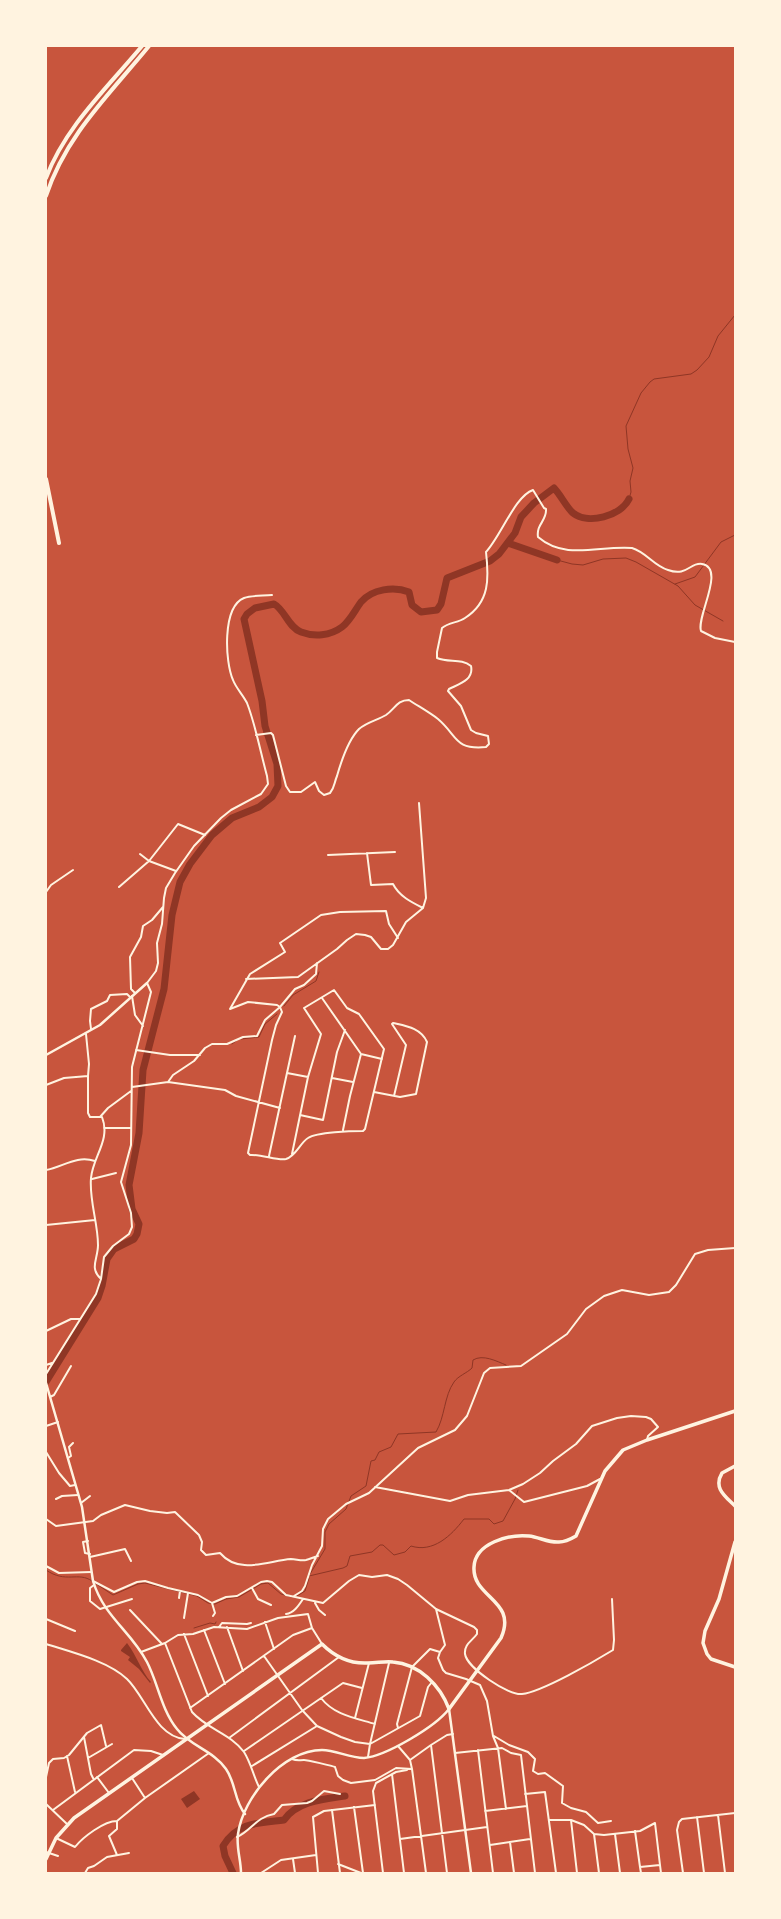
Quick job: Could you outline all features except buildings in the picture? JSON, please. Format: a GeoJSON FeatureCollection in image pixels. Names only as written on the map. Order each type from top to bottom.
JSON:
{"type":"FeatureCollection","features":[{"type":"Feature","properties":{"kind":"highway"},"geometry":{"type":"LineString","coordinates":[[46,178],[58,153],[76,124],[142,46]]}},
{"type":"Feature","properties":{"kind":"highway"},"geometry":{"type":"LineString","coordinates":[[46,196],[58,165],[74,137],[149,46]]}},
{"type":"Feature","properties":{"kind":"highway"},"geometry":{"type":"LineString","coordinates":[[46,479],[59,543]]}},
{"type":"Feature","properties":{"kind":"main road"},"geometry":{"type":"LineString","coordinates":[[46,1859],[47,1853],[56,1838],[68,1824],[109,1793],[322,1644],[339,1657],[356,1662],[390,1662],[412,1667],[432,1682],[444,1698],[449,1709],[501,1638],[505,1623],[501,1608],[479,1586],[475,1577],[474,1567],[478,1554],[489,1544],[514,1537],[531,1536],[559,1542],[576,1536],[606,1471],[617,1456],[630,1446],[735,1411]]}},
{"type":"Feature","properties":{"kind":"main road"},"geometry":{"type":"LineString","coordinates":[[735,1466],[722,1473],[719,1482],[719,1488],[735,1506]]}},
{"type":"Feature","properties":{"kind":"main road"},"geometry":{"type":"LineString","coordinates":[[735,1542],[719,1599],[705,1631],[703,1643],[707,1654],[711,1659],[735,1667]]}},
{"type":"Feature","properties":{"kind":"street"},"geometry":{"type":"LineString","coordinates":[[256,735],[271,733],[273,735],[286,786],[290,792],[300,792],[314,782],[324,795],[330,793],[335,787],[336,778],[353,738],[358,730],[390,712],[399,702],[409,700],[437,718],[459,744],[477,748],[486,748],[489,744],[488,736],[471,730],[461,706],[448,691],[449,688],[468,680],[471,675],[471,666],[467,663],[456,660],[443,660],[437,658],[437,652],[442,628],[463,619],[470,614],[486,592],[489,579],[486,552],[503,529],[521,496],[533,490],[546,509],[546,514],[538,527],[538,537],[544,543],[559,548],[586,551],[632,548],[640,550],[666,570],[675,573],[685,572],[696,564],[703,564],[708,567],[711,572],[712,583],[699,627],[701,631],[715,638],[735,642]]}},
{"type":"Feature","properties":{"kind":"street"},"geometry":{"type":"LineString","coordinates":[[46,1055],[91,1031],[147,983],[156,971],[158,963],[157,943],[166,888],[176,871],[194,846],[220,818],[231,810],[258,797],[268,784],[268,776],[248,705],[233,680],[229,670],[227,652],[229,619],[233,608],[244,598],[272,595]]}},
{"type":"Feature","properties":{"kind":"street"},"geometry":{"type":"LineString","coordinates":[[246,980],[298,977],[353,935],[365,935],[371,937],[381,949],[388,949],[398,938],[406,922],[423,908],[426,898],[418,803]]}},
{"type":"Feature","properties":{"kind":"street"},"geometry":{"type":"LineString","coordinates":[[119,887],[148,861],[178,824],[205,835]]}},
{"type":"Feature","properties":{"kind":"street"},"geometry":{"type":"LineString","coordinates":[[328,855],[395,852]]}},
{"type":"Feature","properties":{"kind":"street"},"geometry":{"type":"LineString","coordinates":[[367,853],[371,885],[393,884],[396,890],[409,901],[423,908]]}},
{"type":"Feature","properties":{"kind":"street"},"geometry":{"type":"LineString","coordinates":[[140,854],[148,861],[176,871]]}},
{"type":"Feature","properties":{"kind":"street"},"geometry":{"type":"LineString","coordinates":[[46,892],[51,884],[73,870]]}},
{"type":"Feature","properties":{"kind":"street"},"geometry":{"type":"LineString","coordinates":[[143,1026],[135,1015],[131,988],[130,956],[141,937],[143,926],[152,920],[164,906]]}},
{"type":"Feature","properties":{"kind":"street"},"geometry":{"type":"LineString","coordinates":[[292,1154],[308,1077],[321,1034],[304,1008],[334,990],[347,1008],[359,1014],[384,1049],[365,1129],[363,1131],[343,1130],[309,1138],[289,1158],[282,1160],[269,1156],[250,1155],[248,1153],[276,1025],[282,1012],[280,1007],[277,1005],[248,1002],[230,1009],[246,980],[258,967],[285,952],[280,943],[321,915],[340,912],[386,911],[389,924],[398,938]]}},
{"type":"Feature","properties":{"kind":"street"},"geometry":{"type":"LineString","coordinates":[[168,1082],[173,1075],[194,1061],[205,1048],[212,1044],[227,1044],[243,1036],[257,1036],[265,1020],[280,1007],[295,989],[304,985],[316,974],[317,963]]}},
{"type":"Feature","properties":{"kind":"street"},"geometry":{"type":"LineString","coordinates":[[46,1374],[96,1294],[102,1279],[104,1257],[113,1246],[129,1234],[132,1227],[131,1213],[121,1182],[131,1145],[132,1067],[151,992],[147,983]]}},
{"type":"Feature","properties":{"kind":"street"},"geometry":{"type":"LineString","coordinates":[[91,1031],[91,1009],[107,1001],[110,996],[127,994],[132,995]]}},
{"type":"Feature","properties":{"kind":"street"},"geometry":{"type":"LineString","coordinates":[[322,998],[361,1054],[382,1059]]}},
{"type":"Feature","properties":{"kind":"street"},"geometry":{"type":"LineString","coordinates":[[374,1092],[394,1096],[400,1097],[416,1094],[428,1045],[425,1036],[412,1027],[393,1023],[392,1024],[406,1045],[394,1096]]}},
{"type":"Feature","properties":{"kind":"street"},"geometry":{"type":"LineString","coordinates":[[300,1115],[322,1120],[337,1052],[344,1030]]}},
{"type":"Feature","properties":{"kind":"street"},"geometry":{"type":"LineString","coordinates":[[86,1034],[89,1064],[87,1104],[90,1117],[100,1117],[108,1108],[131,1091]]}},
{"type":"Feature","properties":{"kind":"street"},"geometry":{"type":"LineString","coordinates":[[269,1156],[295,1036]]}},
{"type":"Feature","properties":{"kind":"street"},"geometry":{"type":"LineString","coordinates":[[136,1050],[170,1055],[200,1055]]}},
{"type":"Feature","properties":{"kind":"street"},"geometry":{"type":"LineString","coordinates":[[343,1130],[353,1082],[361,1054]]}},
{"type":"Feature","properties":{"kind":"street"},"geometry":{"type":"LineString","coordinates":[[287,1073],[308,1077]]}},
{"type":"Feature","properties":{"kind":"street"},"geometry":{"type":"LineString","coordinates":[[46,1085],[64,1078],[88,1076]]}},
{"type":"Feature","properties":{"kind":"street"},"geometry":{"type":"LineString","coordinates":[[332,1078],[353,1082]]}},
{"type":"Feature","properties":{"kind":"street"},"geometry":{"type":"LineString","coordinates":[[132,1086],[168,1082],[225,1090],[236,1096],[280,1108]]}},
{"type":"Feature","properties":{"kind":"street"},"geometry":{"type":"LineString","coordinates":[[100,1117],[103,1118],[104,1143],[95,1161],[91,1179],[98,1246],[94,1268],[96,1274],[102,1279]]}},
{"type":"Feature","properties":{"kind":"street"},"geometry":{"type":"LineString","coordinates":[[104,1128],[131,1128]]}},
{"type":"Feature","properties":{"kind":"street"},"geometry":{"type":"LineString","coordinates":[[46,1170],[71,1160],[88,1159],[95,1161]]}},
{"type":"Feature","properties":{"kind":"street"},"geometry":{"type":"LineString","coordinates":[[91,1179],[116,1173]]}},
{"type":"Feature","properties":{"kind":"street"},"geometry":{"type":"LineString","coordinates":[[46,1225],[95,1220]]}},
{"type":"Feature","properties":{"kind":"street"},"geometry":{"type":"LineString","coordinates":[[294,1596],[302,1591],[312,1565],[318,1556],[323,1542],[323,1529],[328,1519],[346,1504],[360,1498],[375,1488],[418,1448],[447,1435],[462,1423],[473,1402],[481,1377],[490,1368],[521,1366],[567,1334],[586,1309],[604,1296],[622,1290],[649,1295],[670,1292],[676,1285],[694,1254],[698,1252],[735,1248]]}},
{"type":"Feature","properties":{"kind":"street"},"geometry":{"type":"LineString","coordinates":[[46,1331],[71,1319],[81,1319]]}},
{"type":"Feature","properties":{"kind":"street"},"geometry":{"type":"LineString","coordinates":[[46,1365],[53,1363]]}},
{"type":"Feature","properties":{"kind":"street"},"geometry":{"type":"LineString","coordinates":[[50,1398],[71,1366]]}},
{"type":"Feature","properties":{"kind":"street"},"geometry":{"type":"LineString","coordinates":[[46,1384],[81,1503],[94,1585],[105,1608],[141,1652],[147,1662],[171,1720],[187,1739],[210,1753],[227,1769],[231,1777],[238,1802],[244,1814]]}},
{"type":"Feature","properties":{"kind":"street"},"geometry":{"type":"LineString","coordinates":[[375,1488],[450,1501],[468,1495],[509,1490],[524,1484],[540,1473],[553,1460],[576,1444],[592,1426],[617,1418],[646,1417],[651,1419],[658,1427],[648,1436],[647,1440]]}},
{"type":"Feature","properties":{"kind":"street"},"geometry":{"type":"LineString","coordinates":[[46,1426],[58,1422]]}},
{"type":"Feature","properties":{"kind":"street"},"geometry":{"type":"LineString","coordinates":[[68,1458],[70,1456],[69,1447],[73,1443]]}},
{"type":"Feature","properties":{"kind":"street"},"geometry":{"type":"LineString","coordinates":[[46,1452],[70,1486],[75,1485]]}},
{"type":"Feature","properties":{"kind":"street"},"geometry":{"type":"LineString","coordinates":[[509,1490],[524,1502],[587,1486],[597,1480],[603,1479]]}},
{"type":"Feature","properties":{"kind":"street"},"geometry":{"type":"LineString","coordinates":[[56,1499],[62,1496],[78,1495]]}},
{"type":"Feature","properties":{"kind":"street"},"geometry":{"type":"LineString","coordinates":[[81,1503],[90,1496]]}},
{"type":"Feature","properties":{"kind":"street"},"geometry":{"type":"LineString","coordinates":[[46,1519],[56,1526],[93,1521],[101,1515],[125,1505],[167,1514],[175,1512],[199,1535],[202,1542],[202,1550],[206,1555],[220,1553],[231,1561],[248,1566],[271,1564],[290,1559],[304,1560],[318,1556]]}},
{"type":"Feature","properties":{"kind":"street"},"geometry":{"type":"LineString","coordinates":[[88,1540],[82,1544],[84,1553],[90,1556],[125,1549],[130,1561]]}},
{"type":"Feature","properties":{"kind":"street"},"geometry":{"type":"LineString","coordinates":[[46,1566],[59,1573],[91,1572]]}},
{"type":"Feature","properties":{"kind":"street"},"geometry":{"type":"LineString","coordinates":[[212,1603],[226,1597],[237,1596],[267,1581],[272,1582],[283,1593],[299,1599],[308,1599],[323,1603],[349,1581],[359,1575],[372,1577],[387,1575],[398,1579],[407,1585],[436,1609],[466,1622],[477,1630],[477,1634],[468,1643],[465,1654],[469,1663],[507,1691],[520,1695],[539,1689],[613,1650],[612,1599]]}},
{"type":"Feature","properties":{"kind":"street"},"geometry":{"type":"LineString","coordinates":[[93,1581],[114,1592],[137,1582],[145,1581],[198,1595],[212,1603],[215,1613],[213,1616]]}},
{"type":"Feature","properties":{"kind":"street"},"geometry":{"type":"LineString","coordinates":[[94,1585],[90,1588],[90,1601],[100,1608],[105,1608],[132,1599]]}},
{"type":"Feature","properties":{"kind":"street"},"geometry":{"type":"LineString","coordinates":[[252,1588],[258,1599],[271,1605]]}},
{"type":"Feature","properties":{"kind":"street"},"geometry":{"type":"LineString","coordinates":[[179,1597],[180,1591]]}},
{"type":"Feature","properties":{"kind":"street"},"geometry":{"type":"LineString","coordinates":[[184,1618],[188,1593]]}},
{"type":"Feature","properties":{"kind":"street"},"geometry":{"type":"LineString","coordinates":[[286,1614],[289,1614],[303,1599]]}},
{"type":"Feature","properties":{"kind":"street"},"geometry":{"type":"LineString","coordinates":[[315,1602],[318,1610],[325,1615]]}},
{"type":"Feature","properties":{"kind":"street"},"geometry":{"type":"LineString","coordinates":[[436,1609],[445,1645],[438,1658],[443,1670],[451,1675],[475,1682],[480,1685],[487,1701],[493,1736],[498,1748],[506,1809]]}},
{"type":"Feature","properties":{"kind":"street"},"geometry":{"type":"LineString","coordinates":[[130,1610],[164,1644],[190,1708],[199,1720],[229,1738],[243,1751],[252,1766],[259,1787]]}},
{"type":"Feature","properties":{"kind":"street"},"geometry":{"type":"LineString","coordinates":[[141,1652],[164,1644],[178,1634],[193,1634],[219,1627],[247,1629],[278,1618],[308,1614],[312,1628],[322,1644]]}},
{"type":"Feature","properties":{"kind":"street"},"geometry":{"type":"LineString","coordinates":[[46,1619],[75,1631]]}},
{"type":"Feature","properties":{"kind":"street"},"geometry":{"type":"LineString","coordinates":[[265,1622],[274,1649]]}},
{"type":"Feature","properties":{"kind":"street"},"geometry":{"type":"LineString","coordinates":[[219,1627],[222,1623],[251,1623]]}},
{"type":"Feature","properties":{"kind":"street"},"geometry":{"type":"LineString","coordinates":[[227,1627],[243,1671]]}},
{"type":"Feature","properties":{"kind":"street"},"geometry":{"type":"LineString","coordinates":[[190,1708],[293,1635],[312,1628]]}},
{"type":"Feature","properties":{"kind":"street"},"geometry":{"type":"LineString","coordinates":[[204,1630],[225,1684]]}},
{"type":"Feature","properties":{"kind":"street"},"geometry":{"type":"LineString","coordinates":[[184,1634],[208,1696]]}},
{"type":"Feature","properties":{"kind":"street"},"geometry":{"type":"LineString","coordinates":[[46,1644],[93,1660],[126,1678],[132,1684],[155,1721],[179,1738],[187,1739]]}},
{"type":"Feature","properties":{"kind":"street"},"geometry":{"type":"LineString","coordinates":[[398,1728],[397,1724],[412,1667],[430,1649],[440,1652]]}},
{"type":"Feature","properties":{"kind":"street"},"geometry":{"type":"LineString","coordinates":[[264,1656],[302,1710],[317,1726],[355,1742],[370,1744],[420,1716],[428,1687],[432,1682]]}},
{"type":"Feature","properties":{"kind":"street"},"geometry":{"type":"LineString","coordinates":[[229,1738],[339,1657]]}},
{"type":"Feature","properties":{"kind":"street"},"geometry":{"type":"LineString","coordinates":[[368,1757],[390,1662]]}},
{"type":"Feature","properties":{"kind":"street"},"geometry":{"type":"LineString","coordinates":[[355,1718],[368,1663]]}},
{"type":"Feature","properties":{"kind":"street"},"geometry":{"type":"LineString","coordinates":[[243,1751],[343,1683],[362,1688]]}},
{"type":"Feature","properties":{"kind":"street"},"geometry":{"type":"LineString","coordinates":[[321,1698],[328,1706],[338,1712],[375,1724]]}},
{"type":"Feature","properties":{"kind":"street"},"geometry":{"type":"LineString","coordinates":[[449,1709],[471,1873]]}},
{"type":"Feature","properties":{"kind":"street"},"geometry":{"type":"LineString","coordinates":[[241,1873],[237,1837],[239,1827],[244,1814],[259,1787],[274,1770],[291,1759],[307,1752],[320,1750],[334,1751],[359,1758],[381,1754],[430,1727],[449,1709]]}},
{"type":"Feature","properties":{"kind":"street"},"geometry":{"type":"LineString","coordinates":[[46,1778],[49,1763],[53,1759],[67,1756],[84,1737],[101,1725],[106,1746]]}},
{"type":"Feature","properties":{"kind":"street"},"geometry":{"type":"LineString","coordinates":[[252,1766],[317,1726]]}},
{"type":"Feature","properties":{"kind":"street"},"geometry":{"type":"LineString","coordinates":[[410,1760],[447,1735],[453,1734]]}},
{"type":"Feature","properties":{"kind":"street"},"geometry":{"type":"LineString","coordinates":[[493,1736],[509,1745],[528,1752],[535,1759],[533,1771],[538,1774],[545,1773],[563,1786],[562,1803],[571,1808],[586,1812],[598,1823],[611,1821]]}},
{"type":"Feature","properties":{"kind":"street"},"geometry":{"type":"LineString","coordinates":[[84,1737],[94,1778]]}},
{"type":"Feature","properties":{"kind":"street"},"geometry":{"type":"LineString","coordinates":[[88,1758],[106,1746],[112,1744]]}},
{"type":"Feature","properties":{"kind":"street"},"geometry":{"type":"LineString","coordinates":[[397,1745],[410,1760],[422,1836],[426,1873]]}},
{"type":"Feature","properties":{"kind":"street"},"geometry":{"type":"LineString","coordinates":[[431,1745],[447,1873]]}},
{"type":"Feature","properties":{"kind":"street"},"geometry":{"type":"LineString","coordinates":[[455,1753],[502,1748],[511,1754],[521,1755],[535,1873]]}},
{"type":"Feature","properties":{"kind":"street"},"geometry":{"type":"LineString","coordinates":[[53,1810],[75,1792],[134,1750],[151,1751],[163,1755]]}},
{"type":"Feature","properties":{"kind":"street"},"geometry":{"type":"LineString","coordinates":[[478,1750],[493,1873]]}},
{"type":"Feature","properties":{"kind":"street"},"geometry":{"type":"LineString","coordinates":[[56,1838],[75,1847],[83,1838],[109,1821],[117,1821],[145,1798],[210,1753]]}},
{"type":"Feature","properties":{"kind":"street"},"geometry":{"type":"LineString","coordinates":[[67,1756],[75,1792]]}},
{"type":"Feature","properties":{"kind":"street"},"geometry":{"type":"LineString","coordinates":[[291,1759],[296,1761],[306,1760],[320,1764],[332,1765],[335,1767],[338,1776],[351,1783],[375,1780],[396,1768],[412,1769]]}},
{"type":"Feature","properties":{"kind":"street"},"geometry":{"type":"LineString","coordinates":[[383,1873],[375,1804],[374,1791],[376,1783],[392,1774],[412,1769]]}},
{"type":"Feature","properties":{"kind":"street"},"geometry":{"type":"LineString","coordinates":[[392,1774],[404,1873]]}},
{"type":"Feature","properties":{"kind":"street"},"geometry":{"type":"LineString","coordinates":[[96,1777],[109,1793]]}},
{"type":"Feature","properties":{"kind":"street"},"geometry":{"type":"LineString","coordinates":[[131,1778],[145,1798]]}},
{"type":"Feature","properties":{"kind":"street"},"geometry":{"type":"LineString","coordinates":[[237,1837],[242,1835],[257,1821],[268,1815],[274,1814],[282,1805],[307,1803],[324,1791],[340,1794]]}},
{"type":"Feature","properties":{"kind":"street"},"geometry":{"type":"LineString","coordinates":[[525,1794],[545,1792],[556,1873]]}},
{"type":"Feature","properties":{"kind":"street"},"geometry":{"type":"LineString","coordinates":[[46,1804],[68,1824]]}},
{"type":"Feature","properties":{"kind":"street"},"geometry":{"type":"LineString","coordinates":[[318,1873],[313,1817],[324,1811],[375,1804]]}},
{"type":"Feature","properties":{"kind":"street"},"geometry":{"type":"LineString","coordinates":[[485,1812],[527,1806]]}},
{"type":"Feature","properties":{"kind":"street"},"geometry":{"type":"LineString","coordinates":[[338,1864],[362,1873],[354,1807]]}},
{"type":"Feature","properties":{"kind":"street"},"geometry":{"type":"LineString","coordinates":[[332,1810],[340,1873]]}},
{"type":"Feature","properties":{"kind":"street"},"geometry":{"type":"LineString","coordinates":[[683,1873],[677,1825],[682,1819],[735,1813]]}},
{"type":"Feature","properties":{"kind":"street"},"geometry":{"type":"LineString","coordinates":[[718,1815],[725,1873]]}},
{"type":"Feature","properties":{"kind":"street"},"geometry":{"type":"LineString","coordinates":[[697,1817],[704,1873]]}},
{"type":"Feature","properties":{"kind":"street"},"geometry":{"type":"LineString","coordinates":[[549,1820],[571,1820],[584,1825],[594,1834],[599,1873]]}},
{"type":"Feature","properties":{"kind":"street"},"geometry":{"type":"LineString","coordinates":[[571,1820],[577,1873]]}},
{"type":"Feature","properties":{"kind":"street"},"geometry":{"type":"LineString","coordinates":[[117,1821],[117,1829],[109,1836],[117,1855]]}},
{"type":"Feature","properties":{"kind":"street"},"geometry":{"type":"LineString","coordinates":[[594,1834],[615,1834],[632,1830],[635,1832],[655,1823],[661,1873]]}},
{"type":"Feature","properties":{"kind":"street"},"geometry":{"type":"LineString","coordinates":[[400,1839],[487,1827]]}},
{"type":"Feature","properties":{"kind":"street"},"geometry":{"type":"LineString","coordinates":[[635,1832],[641,1873]]}},
{"type":"Feature","properties":{"kind":"street"},"geometry":{"type":"LineString","coordinates":[[615,1834],[620,1873]]}},
{"type":"Feature","properties":{"kind":"street"},"geometry":{"type":"LineString","coordinates":[[490,1845],[531,1839]]}},
{"type":"Feature","properties":{"kind":"street"},"geometry":{"type":"LineString","coordinates":[[510,1842],[514,1873]]}},
{"type":"Feature","properties":{"kind":"street"},"geometry":{"type":"LineString","coordinates":[[47,1853],[58,1856]]}},
{"type":"Feature","properties":{"kind":"street"},"geometry":{"type":"LineString","coordinates":[[85,1873],[88,1868],[94,1866],[107,1857],[129,1853]]}},
{"type":"Feature","properties":{"kind":"street"},"geometry":{"type":"LineString","coordinates":[[261,1873],[281,1860],[316,1855]]}},
{"type":"Feature","properties":{"kind":"street"},"geometry":{"type":"LineString","coordinates":[[293,1859],[295,1873]]}},
{"type":"Feature","properties":{"kind":"street"},"geometry":{"type":"LineString","coordinates":[[640,1868],[660,1865]]}},
{"type":"Feature","properties":{"kind":"shaded area"},"geometry":{"type":"Polygon","coordinates":[[[127,1643],[144,1673],[151,1682],[150,1683],[139,1669],[128,1660],[130,1657],[121,1651],[127,1643]]]}},
{"type":"Feature","properties":{"kind":"shaded area"},"geometry":{"type":"Polygon","coordinates":[[[194,1791],[200,1799],[187,1808],[181,1799],[194,1791]]]}},
{"type":"Feature","properties":{"kind":"waterway"},"geometry":{"type":"LineString","coordinates":[[629,499],[631,492],[630,481],[633,468],[628,449],[626,426],[641,393],[654,379],[691,374],[697,370],[709,357],[718,336],[735,315]]}},
{"type":"Feature","properties":{"kind":"waterway"},"geometry":{"type":"LineString","coordinates":[[46,1382],[98,1298],[107,1259],[114,1249],[134,1239],[137,1234],[139,1224],[132,1209],[129,1185],[139,1133],[143,1070],[164,989],[172,915],[180,882],[190,864],[212,835],[232,818],[259,807],[272,797],[278,786],[277,764],[265,726],[262,701],[244,619],[247,614],[255,608],[274,604],[281,610],[297,630],[306,634],[322,635],[342,627],[348,622],[361,602],[371,594],[384,590],[397,589],[409,592],[412,605],[421,612],[437,610],[441,604],[447,578],[490,561],[499,554],[515,533],[521,517],[534,503],[554,488],[568,508],[579,517],[604,517],[619,510],[629,499]]}},
{"type":"Feature","properties":{"kind":"waterway"},"geometry":{"type":"LineString","coordinates":[[675,584],[695,577],[721,542],[735,535]]}},
{"type":"Feature","properties":{"kind":"waterway"},"geometry":{"type":"LineString","coordinates":[[508,543],[557,560]]}},
{"type":"Feature","properties":{"kind":"waterway"},"geometry":{"type":"LineString","coordinates":[[557,560],[583,565],[603,559],[626,558],[636,562],[678,586],[695,605],[723,621]]}},
{"type":"Feature","properties":{"kind":"waterway"},"geometry":{"type":"LineString","coordinates":[[284,1006],[293,995],[316,981],[319,972]]}},
{"type":"Feature","properties":{"kind":"waterway"},"geometry":{"type":"LineString","coordinates":[[241,1039],[259,1037],[265,1024],[277,1014]]}},
{"type":"Feature","properties":{"kind":"waterway"},"geometry":{"type":"LineString","coordinates":[[232,1044],[236,1041]]}},
{"type":"Feature","properties":{"kind":"waterway"},"geometry":{"type":"LineString","coordinates":[[310,1574],[325,1549],[325,1532],[329,1524],[346,1509],[351,1496],[366,1486],[371,1461],[375,1460],[379,1452],[391,1447],[398,1434],[436,1432],[451,1388],[460,1376],[472,1368],[473,1360],[477,1358],[485,1358],[506,1365]]}},
{"type":"Feature","properties":{"kind":"waterway"},"geometry":{"type":"LineString","coordinates":[[309,1576],[343,1568],[347,1566],[350,1556],[372,1552],[380,1545],[383,1545],[394,1555],[405,1552],[411,1546],[419,1548],[434,1545],[447,1537],[464,1519],[489,1519],[494,1524],[503,1521],[515,1499],[518,1490]]}},
{"type":"Feature","properties":{"kind":"waterway"},"geometry":{"type":"LineString","coordinates":[[46,1570],[60,1576],[82,1577],[92,1581]]}},
{"type":"Feature","properties":{"kind":"waterway"},"geometry":{"type":"LineString","coordinates":[[297,1596],[305,1591],[309,1578]]}},
{"type":"Feature","properties":{"kind":"waterway"},"geometry":{"type":"LineString","coordinates":[[95,1583],[113,1595],[138,1584],[145,1583],[197,1596],[208,1603],[215,1604],[226,1599],[239,1597],[261,1584],[268,1583],[281,1594],[292,1597]]}},
{"type":"Feature","properties":{"kind":"waterway"},"geometry":{"type":"LineString","coordinates":[[194,1628],[210,1623],[215,1624],[216,1622]]}},
{"type":"Feature","properties":{"kind":"waterway"},"geometry":{"type":"LineString","coordinates":[[233,1873],[225,1856],[223,1846],[235,1832],[257,1823],[284,1820],[296,1809],[312,1802],[345,1796]]}}]}
